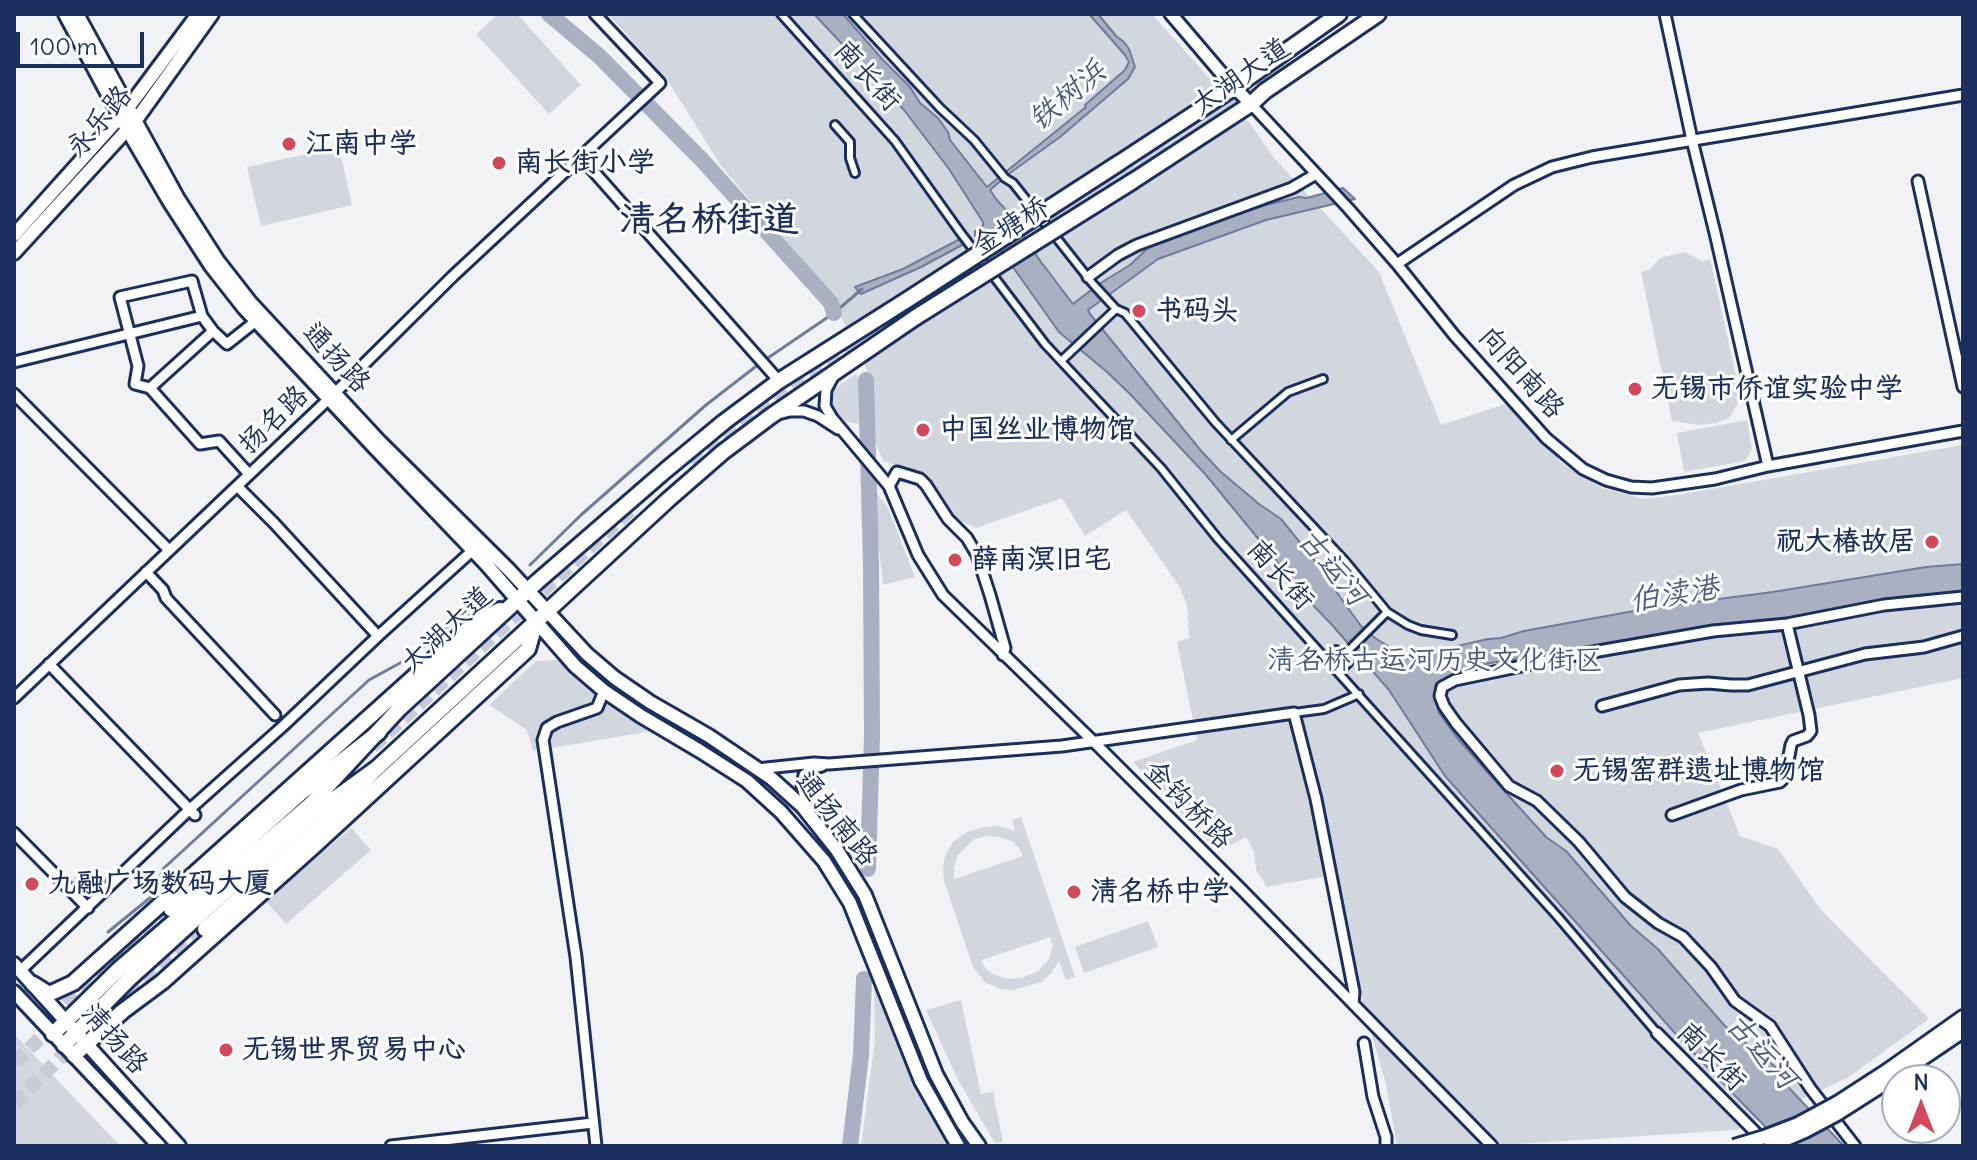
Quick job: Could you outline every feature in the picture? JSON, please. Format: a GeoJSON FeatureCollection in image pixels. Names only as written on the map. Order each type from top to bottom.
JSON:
{"type":"FeatureCollection","features":[{"type":"Feature","properties":{"kind":"main road"},"geometry":{"type":"LineString","coordinates":[[65,14],[124,112]]}},
{"type":"Feature","properties":{"kind":"main road"},"geometry":{"type":"LineString","coordinates":[[77,14],[124,112]]}},
{"type":"Feature","properties":{"kind":"main road","name":"永乐路"},"geometry":{"type":"LineString","coordinates":[[14,235],[124,112],[198,14]]}},
{"type":"Feature","properties":{"kind":"main road","name":"永乐路"},"geometry":{"type":"LineString","coordinates":[[14,253],[132,125],[212,14]]}},
{"type":"Feature","properties":{"kind":"main road","name":"太湖大道"},"geometry":{"type":"LineString","coordinates":[[69,1050],[71,1027],[119,969],[311,804],[399,709],[523,595],[724,422],[779,381],[1235,87],[1339,14]]}},
{"type":"Feature","properties":{"kind":"main road","name":"太湖大道"},"geometry":{"type":"LineString","coordinates":[[1133,181],[1251,104],[1265,91],[1378,14]]}},
{"type":"Feature","properties":{"kind":"main road","name":"通扬路"},"geometry":{"type":"LineString","coordinates":[[124,112],[218,261],[250,302],[333,395],[374,447],[473,550],[523,595],[548,610]]}},
{"type":"Feature","properties":{"kind":"main road","name":"通扬路"},"geometry":{"type":"LineString","coordinates":[[132,125],[211,266],[256,321],[380,442],[523,595],[536,621]]}},
{"type":"Feature","properties":{"kind":"main road","name":"金塘桥"},"geometry":{"type":"LineString","coordinates":[[916,317],[1133,181]]}},
{"type":"Feature","properties":{"kind":"main road","name":"太湖大道"},"geometry":{"type":"LineString","coordinates":[[53,1034],[71,1027],[315,813],[377,768],[723,452],[916,317]]}},
{"type":"Feature","properties":{"kind":"main road"},"geometry":{"type":"LineString","coordinates":[[33,984],[49,994],[73,983],[474,623],[523,595]]}},
{"type":"Feature","properties":{"kind":"main road","name":"通扬南路"},"geometry":{"type":"LineString","coordinates":[[548,610],[587,654],[615,678],[782,787],[837,850],[865,895],[936,1074],[979,1146]]}},
{"type":"Feature","properties":{"kind":"main road"},"geometry":{"type":"LineString","coordinates":[[69,1050],[86,1045],[123,1011],[162,982],[314,846],[528,649],[536,621]]}},
{"type":"Feature","properties":{"kind":"main road","name":"通扬南路"},"geometry":{"type":"LineString","coordinates":[[536,621],[575,666],[604,691],[747,781],[781,812],[824,861],[850,903],[921,1081],[958,1146]]}},
{"type":"Feature","properties":{"kind":"main road"},"geometry":{"type":"LineString","coordinates":[[326,756],[399,709]]}},
{"type":"Feature","properties":{"kind":"main road"},"geometry":{"type":"LineString","coordinates":[[171,909],[303,791],[379,732]]}},
{"type":"Feature","properties":{"kind":"main road"},"geometry":{"type":"LineString","coordinates":[[205,929],[325,822],[377,768]]}},
{"type":"Feature","properties":{"kind":"main road","name":"清扬路"},"geometry":{"type":"LineString","coordinates":[[17,968],[179,1146]]}},
{"type":"Feature","properties":{"kind":"main road","name":"清扬路"},"geometry":{"type":"LineString","coordinates":[[14,992],[159,1146]]}},
{"type":"Feature","properties":{"kind":"main road"},"geometry":{"type":"LineString","coordinates":[[1903,1064],[1963,1017]]}},
{"type":"Feature","properties":{"kind":"main road"},"geometry":{"type":"LineString","coordinates":[[1907,1064],[1963,1031]]}},
{"type":"Feature","properties":{"kind":"main road"},"geometry":{"type":"LineString","coordinates":[[1734,1146],[1798,1124],[1881,1079]]}},
{"type":"Feature","properties":{"kind":"main road"},"geometry":{"type":"LineString","coordinates":[[1769,1146],[1837,1114],[1881,1081]]}},
{"type":"Feature","properties":{"kind":"street","name":"扬名路"},"geometry":{"type":"LineString","coordinates":[[14,698],[333,395],[453,276],[660,83],[595,14]]}},
{"type":"Feature","properties":{"kind":"street","name":"南长街"},"geometry":{"type":"LineString","coordinates":[[781,14],[895,141],[1045,344],[1161,468],[1218,539],[1558,917],[1657,1033],[1769,1146]]}},
{"type":"Feature","properties":{"kind":"street"},"geometry":{"type":"LineString","coordinates":[[853,14],[1013,183],[1107,300],[1125,313],[1231,440],[1345,561],[1387,612],[1421,630],[1452,635]]}},
{"type":"Feature","properties":{"kind":"street","name":"向阳南路"},"geometry":{"type":"LineString","coordinates":[[1171,14],[1223,75],[1348,208],[1454,335],[1546,438],[1583,469],[1631,487],[1652,488],[1715,479],[1768,466],[1963,431]]}},
{"type":"Feature","properties":{"kind":"street"},"geometry":{"type":"LineString","coordinates":[[1665,14],[1768,466]]}},
{"type":"Feature","properties":{"kind":"street"},"geometry":{"type":"LineString","coordinates":[[1397,264],[1514,185],[1552,167],[1592,157],[1963,95]]}},
{"type":"Feature","properties":{"kind":"street"},"geometry":{"type":"LineString","coordinates":[[835,125],[850,142],[850,158],[855,173]]}},
{"type":"Feature","properties":{"kind":"street"},"geometry":{"type":"LineString","coordinates":[[580,156],[779,381]]}},
{"type":"Feature","properties":{"kind":"street"},"geometry":{"type":"LineString","coordinates":[[1091,281],[1118,255],[1137,245],[1318,177]]}},
{"type":"Feature","properties":{"kind":"street"},"geometry":{"type":"LineString","coordinates":[[1918,181],[1963,387]]}},
{"type":"Feature","properties":{"kind":"street"},"geometry":{"type":"LineString","coordinates":[[249,474],[219,441],[200,444],[150,388],[135,384],[138,366],[120,297],[192,281],[202,316],[227,344],[256,321]]}},
{"type":"Feature","properties":{"kind":"street"},"geometry":{"type":"LineString","coordinates":[[1061,361],[1116,309]]}},
{"type":"Feature","properties":{"kind":"street"},"geometry":{"type":"LineString","coordinates":[[14,362],[202,316]]}},
{"type":"Feature","properties":{"kind":"street"},"geometry":{"type":"LineString","coordinates":[[150,388],[213,331]]}},
{"type":"Feature","properties":{"kind":"street"},"geometry":{"type":"LineString","coordinates":[[837,371],[826,390],[825,406],[849,437]]}},
{"type":"Feature","properties":{"kind":"street"},"geometry":{"type":"LineString","coordinates":[[1231,440],[1288,392],[1323,379]]}},
{"type":"Feature","properties":{"kind":"street"},"geometry":{"type":"LineString","coordinates":[[14,394],[169,550]]}},
{"type":"Feature","properties":{"kind":"street"},"geometry":{"type":"LineString","coordinates":[[771,416],[804,411],[818,416],[849,437]]}},
{"type":"Feature","properties":{"kind":"street","name":"金钩桥路"},"geometry":{"type":"LineString","coordinates":[[849,437],[889,486],[929,576],[957,611],[1095,743],[1492,1146]]}},
{"type":"Feature","properties":{"kind":"street"},"geometry":{"type":"LineString","coordinates":[[889,486],[897,472],[920,479],[948,519],[967,538],[977,555],[990,595],[1005,648],[1003,655]]}},
{"type":"Feature","properties":{"kind":"street"},"geometry":{"type":"LineString","coordinates":[[237,486],[378,636]]}},
{"type":"Feature","properties":{"kind":"street"},"geometry":{"type":"LineString","coordinates":[[17,968],[193,812],[473,550]]}},
{"type":"Feature","properties":{"kind":"street"},"geometry":{"type":"LineString","coordinates":[[146,572],[163,590],[166,598],[275,715]]}},
{"type":"Feature","properties":{"kind":"street"},"geometry":{"type":"LineString","coordinates":[[1855,1146],[1810,1088],[1770,1026],[1735,1001],[1711,967],[1683,937],[1658,923],[1625,897],[1579,842],[1537,801],[1509,786],[1456,723],[1440,696],[1442,687],[1474,675],[1713,631],[1787,624],[1884,605],[1963,597]]}},
{"type":"Feature","properties":{"kind":"street"},"geometry":{"type":"LineString","coordinates":[[1342,657],[1387,612]]}},
{"type":"Feature","properties":{"kind":"street"},"geometry":{"type":"LineString","coordinates":[[1672,815],[1741,790],[1780,782],[1785,777],[1793,741],[1807,736],[1811,731],[1787,624]]}},
{"type":"Feature","properties":{"kind":"street"},"geometry":{"type":"LineString","coordinates":[[1602,706],[1679,685],[1748,685],[1865,654],[1924,647],[1963,636]]}},
{"type":"Feature","properties":{"kind":"street"},"geometry":{"type":"LineString","coordinates":[[1326,659],[1336,650],[1348,663],[1338,672]]}},
{"type":"Feature","properties":{"kind":"street"},"geometry":{"type":"LineString","coordinates":[[49,664],[193,812]]}},
{"type":"Feature","properties":{"kind":"street"},"geometry":{"type":"LineString","coordinates":[[596,1146],[576,957],[543,740],[547,728],[557,722],[597,708],[604,691]]}},
{"type":"Feature","properties":{"kind":"street"},"geometry":{"type":"LineString","coordinates":[[757,769],[1095,743],[1324,709],[1359,694]]}},
{"type":"Feature","properties":{"kind":"street"},"geometry":{"type":"LineString","coordinates":[[1294,713],[1316,799],[1354,992],[1353,1004]]}},
{"type":"Feature","properties":{"kind":"street"},"geometry":{"type":"LineString","coordinates":[[809,816],[802,786],[804,775],[811,769],[829,764]]}},
{"type":"Feature","properties":{"kind":"street"},"geometry":{"type":"LineString","coordinates":[[14,833],[88,908]]}},
{"type":"Feature","properties":{"kind":"street"},"geometry":{"type":"LineString","coordinates":[[1364,1043],[1373,1097],[1386,1146]]}},
{"type":"Feature","properties":{"kind":"street"},"geometry":{"type":"LineString","coordinates":[[391,1146],[593,1123]]}},
{"type":"Feature","properties":{"kind":"green space"},"geometry":{"type":"Polygon","coordinates":[[[498,14],[517,14],[581,85],[549,114],[476,34],[498,14]]]}},
{"type":"Feature","properties":{"kind":"green space","name":"清名桥古运河历史文化街区"},"geometry":{"type":"Polygon","coordinates":[[[608,14],[1152,14],[1251,125],[1275,159],[1379,272],[1441,425],[1508,403],[1564,465],[1602,488],[1644,499],[1963,445],[1963,678],[1698,733],[1740,836],[1778,849],[1820,909],[1929,1019],[1847,1078],[1736,1130],[1486,1146],[1397,1146],[1386,1084],[1364,1008],[1337,874],[1267,887],[1256,870],[1254,851],[1246,837],[1218,852],[1133,762],[1197,740],[1177,642],[1189,638],[1187,604],[1179,586],[1126,510],[1085,536],[1062,498],[976,528],[951,517],[925,475],[883,461],[873,436],[871,378],[830,294],[722,167],[666,78],[608,14]]]}},
{"type":"Feature","properties":{"kind":"green space"},"geometry":{"type":"Polygon","coordinates":[[[339,147],[352,205],[261,226],[247,167],[339,147]]]}},
{"type":"Feature","properties":{"kind":"green space"},"geometry":{"type":"Polygon","coordinates":[[[1684,252],[1703,261],[1710,259],[1741,398],[1729,418],[1717,423],[1699,425],[1672,421],[1641,272],[1649,270],[1660,258],[1684,252]]]}},
{"type":"Feature","properties":{"kind":"green space"},"geometry":{"type":"Polygon","coordinates":[[[856,374],[861,383],[858,424],[847,422],[833,407],[834,389],[856,374]]]}},
{"type":"Feature","properties":{"kind":"green space"},"geometry":{"type":"Polygon","coordinates":[[[1747,420],[1752,449],[1745,461],[1684,472],[1677,433],[1747,420]]]}},
{"type":"Feature","properties":{"kind":"green space"},"geometry":{"type":"Polygon","coordinates":[[[877,494],[888,508],[915,577],[883,585],[876,519],[877,494]]]}},
{"type":"Feature","properties":{"kind":"green space"},"geometry":{"type":"Polygon","coordinates":[[[557,660],[652,731],[533,751],[527,730],[489,705],[536,661],[557,660]]]}},
{"type":"Feature","properties":{"kind":"green space"},"geometry":{"type":"Polygon","coordinates":[[[1021,817],[1075,977],[1066,980],[1059,961],[1042,982],[1013,990],[1000,989],[985,982],[973,967],[944,881],[943,869],[945,856],[953,842],[967,832],[999,826],[1015,831],[1012,820],[1021,817]],[[986,836],[974,839],[958,855],[954,879],[1023,856],[1012,841],[986,836]],[[1050,937],[981,960],[993,974],[1008,979],[1022,978],[1038,971],[1049,959],[1053,945],[1050,937]]]}},
{"type":"Feature","properties":{"kind":"green space"},"geometry":{"type":"Polygon","coordinates":[[[351,828],[371,850],[286,924],[266,901],[351,828]]]}},
{"type":"Feature","properties":{"kind":"green space"},"geometry":{"type":"Polygon","coordinates":[[[76,876],[96,895],[88,904],[68,885],[76,876]]]}},
{"type":"Feature","properties":{"kind":"green space"},"geometry":{"type":"Polygon","coordinates":[[[1148,921],[1158,947],[1084,973],[1075,947],[1148,921]]]}},
{"type":"Feature","properties":{"kind":"green space"},"geometry":{"type":"Polygon","coordinates":[[[874,984],[881,992],[913,1081],[949,1146],[861,1146],[875,1040],[874,984]]]}},
{"type":"Feature","properties":{"kind":"green space"},"geometry":{"type":"Polygon","coordinates":[[[961,1000],[981,1094],[993,1092],[1003,1142],[995,1143],[958,1080],[926,1010],[961,1000]]]}},
{"type":"Feature","properties":{"kind":"green space"},"geometry":{"type":"Polygon","coordinates":[[[14,1034],[120,1146],[14,1146],[14,1034]]]}},
{"type":"Feature","properties":{"kind":"water"},"geometry":{"type":"Polygon","coordinates":[[[814,14],[843,14],[910,87],[920,103],[938,118],[950,140],[987,187],[1086,107],[1125,70],[1129,62],[1125,55],[1089,14],[1098,14],[1124,42],[1135,67],[1128,79],[1060,137],[990,190],[1073,304],[1130,265],[1148,248],[1229,217],[1266,205],[1343,188],[1355,199],[1266,220],[1158,259],[1088,310],[1202,452],[1221,472],[1281,519],[1327,576],[1361,626],[1409,659],[1416,653],[1656,607],[1963,564],[1963,591],[1490,663],[1455,673],[1441,683],[1436,694],[1439,713],[1490,775],[1546,837],[1566,851],[1631,926],[1658,949],[1724,1025],[1779,1070],[1789,1088],[1844,1146],[1784,1146],[1683,1042],[1445,776],[1389,690],[1310,602],[1206,475],[1130,394],[1059,332],[988,232],[975,236],[975,231],[983,226],[983,222],[949,169],[904,110],[814,14]]]}},
{"type":"Feature","properties":{"kind":"water"},"geometry":{"type":"Polygon","coordinates":[[[960,239],[964,244],[921,267],[861,294],[855,287],[903,269],[960,239]]]}},
{"type":"Feature","properties":{"kind":"waterway"},"geometry":{"type":"LineString","coordinates":[[549,14],[599,56],[702,160],[831,303],[834,313]]}},
{"type":"Feature","properties":{"kind":"waterway"},"geometry":{"type":"LineString","coordinates":[[530,565],[581,515],[706,405],[834,313],[862,289]]}},
{"type":"Feature","properties":{"kind":"waterway"},"geometry":{"type":"LineString","coordinates":[[866,380],[872,736],[868,869]]}},
{"type":"Feature","properties":{"kind":"waterway"},"geometry":{"type":"LineString","coordinates":[[108,932],[151,897],[164,868],[369,680],[411,657],[478,600]]}},
{"type":"Feature","properties":{"kind":"waterway"},"geometry":{"type":"LineString","coordinates":[[850,1146],[861,1055],[864,979]]}},
{"type":"Feature","properties":{"kind":"tunnel"},"geometry":{"type":"LineString","coordinates":[[1210,123],[1256,92]]}},
{"type":"Feature","properties":{"kind":"tunnel"},"geometry":{"type":"LineString","coordinates":[[1050,216],[1163,142]]}},
{"type":"Feature","properties":{"kind":"tunnel"},"geometry":{"type":"LineString","coordinates":[[695,467],[736,430],[862,346]]}},
{"type":"Feature","properties":{"kind":"tunnel"},"geometry":{"type":"LineString","coordinates":[[372,747],[634,507]]}},
{"type":"Feature","properties":{"kind":"tunnel"},"geometry":{"type":"LineString","coordinates":[[50,1018],[171,909]]}},
{"type":"Feature","properties":{"kind":"tunnel"},"geometry":{"type":"LineString","coordinates":[[132,998],[205,929]]}},
{"type":"Feature","properties":{"kind":"tunnel"},"geometry":{"type":"LineString","coordinates":[[14,1063],[58,1021]]}},
{"type":"Feature","properties":{"kind":"tunnel"},"geometry":{"type":"LineString","coordinates":[[14,1104],[76,1042]]}},
{"type":"Feature","properties":{"kind":"place","name":"江南中学"},"geometry":{"type":"Point","coordinates":[289,144]}},
{"type":"Feature","properties":{"kind":"place","name":"南长街小学"},"geometry":{"type":"Point","coordinates":[499,163]}},
{"type":"Feature","properties":{"kind":"place","name":"书码头"},"geometry":{"type":"Point","coordinates":[1139,311]}},
{"type":"Feature","properties":{"kind":"place","name":"无锡市侨谊实验中学"},"geometry":{"type":"Point","coordinates":[1635,389]}},
{"type":"Feature","properties":{"kind":"place","name":"中国丝业博物馆"},"geometry":{"type":"Point","coordinates":[923,430]}},
{"type":"Feature","properties":{"kind":"place","name":"祝大椿故居"},"geometry":{"type":"Point","coordinates":[1932,542]}},
{"type":"Feature","properties":{"kind":"place","name":"薛南溟旧宅"},"geometry":{"type":"Point","coordinates":[955,560]}},
{"type":"Feature","properties":{"kind":"place","name":"无锡窑群遗址博物馆"},"geometry":{"type":"Point","coordinates":[1557,771]}},
{"type":"Feature","properties":{"kind":"place","name":"九融广场数码大厦"},"geometry":{"type":"Point","coordinates":[32,884]}},
{"type":"Feature","properties":{"kind":"place","name":"清名桥中学"},"geometry":{"type":"Point","coordinates":[1074,892]}},
{"type":"Feature","properties":{"kind":"place","name":"无锡世界贸易中心"},"geometry":{"type":"Point","coordinates":[226,1050]}},
{"type":"Feature","properties":{"kind":"district","name":"清名桥街道"},"geometry":{"type":"Point","coordinates":[709,221]}},
{"type":"Feature","properties":{"kind":"water label","name":"铁树浜"},"geometry":{"type":"Point","coordinates":[1068,96]}},
{"type":"Feature","properties":{"kind":"water label","name":"古运河"},"geometry":{"type":"Point","coordinates":[1332,568]}},
{"type":"Feature","properties":{"kind":"water label","name":"伯渎港"},"geometry":{"type":"Point","coordinates":[1674,595]}},
{"type":"Feature","properties":{"kind":"water label","name":"古运河"},"geometry":{"type":"Point","coordinates":[1761,1052]}}]}
